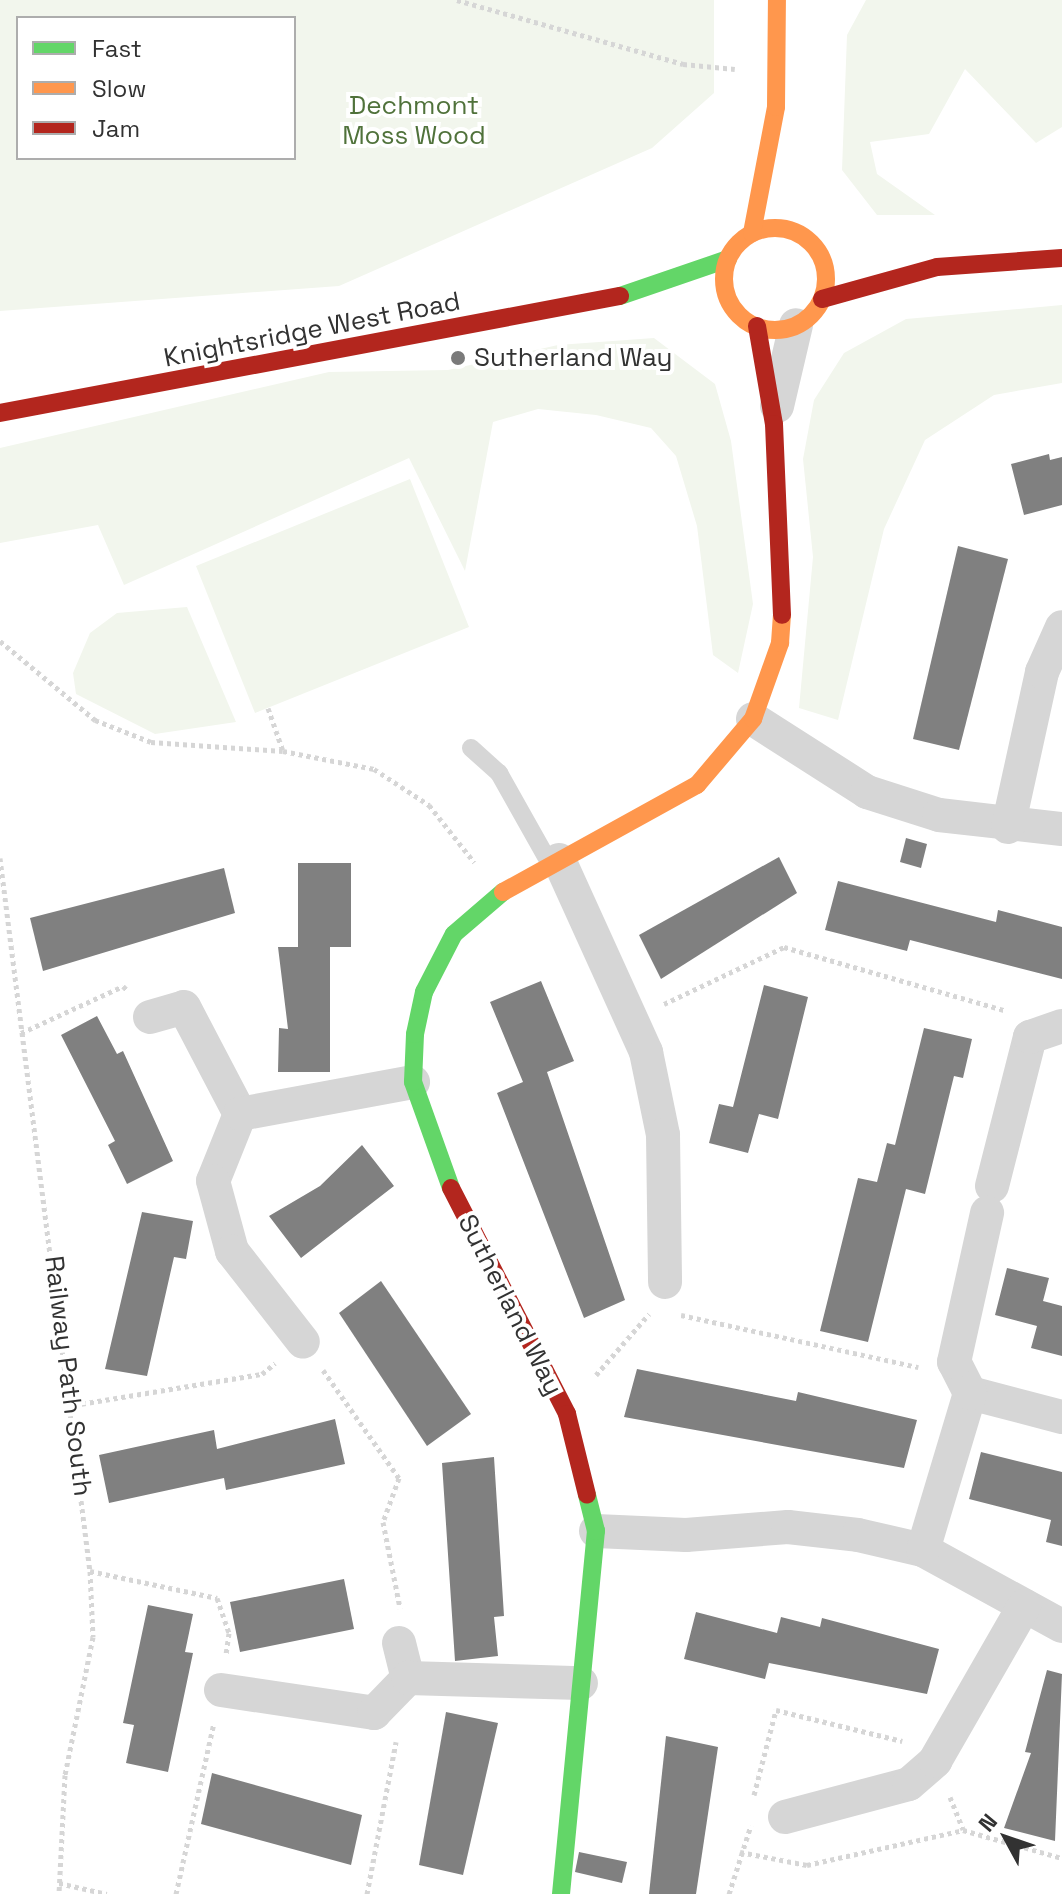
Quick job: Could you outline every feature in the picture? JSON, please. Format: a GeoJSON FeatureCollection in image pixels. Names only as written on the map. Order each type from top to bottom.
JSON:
{"type":"FeatureCollection","features":[{"type":"Feature","properties":{"kind":"street"},"geometry":{"type":"LineString","coordinates":[[777,0],[776,107],[785,163]]}},
{"type":"Feature","properties":{"kind":"street"},"geometry":{"type":"LineString","coordinates":[[733,307],[728,259],[752,233],[776,107]]}},
{"type":"Feature","properties":{"kind":"street"},"geometry":{"type":"LineString","coordinates":[[794,206],[800,234]]}},
{"type":"Feature","properties":{"kind":"street"},"geometry":{"type":"LineString","coordinates":[[752,233],[784,228],[800,234],[818,251],[826,274],[822,299]]}},
{"type":"Feature","properties":{"kind":"street"},"geometry":{"type":"LineString","coordinates":[[818,251],[850,255]]}},
{"type":"Feature","properties":{"kind":"street"},"geometry":{"type":"LineString","coordinates":[[881,260],[937,267],[1062,258]]}},
{"type":"Feature","properties":{"kind":"street","name":"Knightsridge West Road"},"geometry":{"type":"LineString","coordinates":[[0,413],[633,294],[728,259]]}},
{"type":"Feature","properties":{"kind":"street"},"geometry":{"type":"LineString","coordinates":[[709,302],[733,307],[757,326],[796,325],[822,299],[937,267]]}},
{"type":"Feature","properties":{"kind":"street","name":"Knightsridge West Road"},"geometry":{"type":"LineString","coordinates":[[633,294],[685,298]]}},
{"type":"Feature","properties":{"kind":"street","name":"Sutherland Way"},"geometry":{"type":"LineString","coordinates":[[774,424],[796,325]]}},
{"type":"Feature","properties":{"kind":"street","name":"Sutherland Way"},"geometry":{"type":"LineString","coordinates":[[561,1894],[596,1531],[567,1414],[440,1166],[413,1082],[424,992],[454,934],[499,894],[697,785],[753,719],[780,643],[774,424],[757,326]]}},
{"type":"Feature","properties":{"kind":"street"},"geometry":{"type":"LineString","coordinates":[[1008,827],[1042,672],[1062,627]]}},
{"type":"Feature","properties":{"kind":"street"},"geometry":{"type":"LineString","coordinates":[[753,719],[867,792],[1008,827],[1062,829]]}},
{"type":"Feature","properties":{"kind":"street"},"geometry":{"type":"LineString","coordinates":[[554,862],[646,1052],[663,1135],[664,1302]]}},
{"type":"Feature","properties":{"kind":"street"},"geometry":{"type":"LineString","coordinates":[[150,1017],[184,1007],[240,1114],[213,1181],[232,1251],[303,1342]]}},
{"type":"Feature","properties":{"kind":"street"},"geometry":{"type":"LineString","coordinates":[[923,1550],[970,1393],[954,1362],[1030,1037],[1058,1025]]}},
{"type":"Feature","properties":{"kind":"street"},"geometry":{"type":"LineString","coordinates":[[240,1114],[413,1082]]}},
{"type":"Feature","properties":{"kind":"street"},"geometry":{"type":"LineString","coordinates":[[970,1393],[1062,1417]]}},
{"type":"Feature","properties":{"kind":"street"},"geometry":{"type":"LineString","coordinates":[[596,1531],[686,1535],[788,1527],[923,1550],[1062,1626]]}},
{"type":"Feature","properties":{"kind":"street"},"geometry":{"type":"LineString","coordinates":[[785,1817],[909,1784],[935,1761],[1024,1606]]}},
{"type":"Feature","properties":{"kind":"street"},"geometry":{"type":"LineString","coordinates":[[399,1643],[408,1678]]}},
{"type":"Feature","properties":{"kind":"street"},"geometry":{"type":"LineString","coordinates":[[221,1690],[374,1713],[408,1678],[581,1683]]}},
{"type":"Feature","properties":{"kind":"lane"},"geometry":{"type":"LineString","coordinates":[[471,748],[499,773],[554,862]]}},
{"type":"Feature","properties":{"kind":"path"},"geometry":{"type":"LineString","coordinates":[[457,0],[683,64],[776,73]]}},
{"type":"Feature","properties":{"kind":"path"},"geometry":{"type":"LineString","coordinates":[[0,641],[95,720],[151,742],[283,751],[374,769],[429,805],[499,894]]}},
{"type":"Feature","properties":{"kind":"path"},"geometry":{"type":"LineString","coordinates":[[268,708],[283,751]]}},
{"type":"Feature","properties":{"kind":"path","name":"Railway Path South"},"geometry":{"type":"LineString","coordinates":[[0,858],[21,1033],[74,1405],[93,1637],[65,1775],[59,1894]]}},
{"type":"Feature","properties":{"kind":"path"},"geometry":{"type":"LineString","coordinates":[[631,1020],[784,947],[1058,1025]]}},
{"type":"Feature","properties":{"kind":"path"},"geometry":{"type":"LineString","coordinates":[[21,1033],[123,986],[150,1017]]}},
{"type":"Feature","properties":{"kind":"path"},"geometry":{"type":"LineString","coordinates":[[567,1414],[631,1328],[664,1302],[925,1369],[954,1362]]}},
{"type":"Feature","properties":{"kind":"path"},"geometry":{"type":"LineString","coordinates":[[74,1405],[262,1374],[303,1342],[399,1478],[383,1522],[399,1643]]}},
{"type":"Feature","properties":{"kind":"path"},"geometry":{"type":"LineString","coordinates":[[367,1894],[408,1678]]}},
{"type":"Feature","properties":{"kind":"path"},"geometry":{"type":"LineString","coordinates":[[729,1894],[776,1710],[895,1737],[935,1761]]}},
{"type":"Feature","properties":{"kind":"path"},"geometry":{"type":"LineString","coordinates":[[746,1826],[785,1817]]}},
{"type":"Feature","properties":{"kind":"path"},"geometry":{"type":"LineString","coordinates":[[740,1852],[807,1865],[963,1830],[1062,1858]]}},
{"type":"Feature","properties":{"kind":"path"},"geometry":{"type":"LineString","coordinates":[[59,1883],[107,1894]]}},
{"type":"Feature","properties":{"kind":"green space","name":"Dechmont Moss Wood"},"geometry":{"type":"Polygon","coordinates":[[[0,0],[714,0],[714,93],[652,148],[339,286],[0,311],[0,0]]]}},
{"type":"Feature","properties":{"kind":"green space"},"geometry":{"type":"Polygon","coordinates":[[[866,0],[1062,0],[1062,127],[1036,143],[965,69],[929,134],[870,142],[877,174],[935,215],[877,215],[842,170],[847,35],[866,0]]]}},
{"type":"Feature","properties":{"kind":"green space"},"geometry":{"type":"Polygon","coordinates":[[[1062,305],[1062,383],[994,395],[925,440],[884,529],[838,720],[799,708],[813,557],[803,459],[814,400],[844,353],[906,319],[1062,305]]]}},
{"type":"Feature","properties":{"kind":"green space"},"geometry":{"type":"Polygon","coordinates":[[[654,338],[715,384],[731,441],[753,604],[738,673],[713,655],[697,526],[676,456],[651,428],[596,415],[538,409],[493,422],[465,571],[409,458],[124,585],[98,525],[0,543],[0,448],[329,372],[448,370],[558,345],[654,338]]]}},
{"type":"Feature","properties":{"kind":"green space"},"geometry":{"type":"Polygon","coordinates":[[[410,479],[469,627],[255,713],[196,566],[410,479]]]}},
{"type":"Feature","properties":{"kind":"green space"},"geometry":{"type":"Polygon","coordinates":[[[187,607],[236,722],[155,734],[76,694],[73,673],[90,633],[117,613],[187,607]]]}},
{"type":"Feature","properties":{"kind":"building"},"geometry":{"type":"Polygon","coordinates":[[[1049,454],[1050,460],[1062,457],[1062,505],[1024,515],[1011,464],[1049,454]]]}},
{"type":"Feature","properties":{"kind":"building"},"geometry":{"type":"Polygon","coordinates":[[[958,546],[1008,559],[959,750],[913,739],[958,546]]]}},
{"type":"Feature","properties":{"kind":"building"},"geometry":{"type":"Polygon","coordinates":[[[906,838],[927,844],[921,868],[900,862],[906,838]]]}},
{"type":"Feature","properties":{"kind":"building"},"geometry":{"type":"Polygon","coordinates":[[[779,857],[797,893],[661,979],[639,935],[779,857]]]}},
{"type":"Feature","properties":{"kind":"building"},"geometry":{"type":"Polygon","coordinates":[[[298,863],[351,863],[351,947],[330,947],[330,1072],[278,1072],[279,1028],[288,1029],[278,947],[298,947],[298,863]]]}},
{"type":"Feature","properties":{"kind":"building"},"geometry":{"type":"Polygon","coordinates":[[[224,868],[235,913],[43,971],[30,918],[224,868]]]}},
{"type":"Feature","properties":{"kind":"building"},"geometry":{"type":"Polygon","coordinates":[[[838,881],[996,922],[998,910],[1062,927],[1062,979],[910,940],[907,951],[825,930],[838,881]]]}},
{"type":"Feature","properties":{"kind":"building"},"geometry":{"type":"Polygon","coordinates":[[[541,981],[574,1061],[547,1072],[625,1300],[584,1318],[497,1093],[523,1082],[490,1002],[541,981]]]}},
{"type":"Feature","properties":{"kind":"building"},"geometry":{"type":"Polygon","coordinates":[[[764,985],[808,997],[778,1119],[759,1114],[748,1153],[709,1143],[719,1104],[733,1107],[764,985]]]}},
{"type":"Feature","properties":{"kind":"building"},"geometry":{"type":"Polygon","coordinates":[[[97,1016],[117,1054],[123,1051],[173,1161],[127,1184],[108,1145],[115,1141],[61,1035],[97,1016]]]}},
{"type":"Feature","properties":{"kind":"building"},"geometry":{"type":"Polygon","coordinates":[[[924,1028],[972,1039],[963,1078],[954,1076],[925,1194],[906,1189],[868,1342],[820,1331],[858,1178],[877,1182],[887,1143],[895,1145],[924,1028]]]}},
{"type":"Feature","properties":{"kind":"building"},"geometry":{"type":"Polygon","coordinates":[[[362,1145],[394,1186],[301,1258],[269,1216],[320,1186],[362,1145]]]}},
{"type":"Feature","properties":{"kind":"building"},"geometry":{"type":"Polygon","coordinates":[[[142,1212],[193,1221],[186,1259],[174,1257],[147,1376],[105,1369],[142,1212]]]}},
{"type":"Feature","properties":{"kind":"building"},"geometry":{"type":"Polygon","coordinates":[[[1007,1268],[1049,1278],[1043,1301],[1062,1306],[1062,1356],[1031,1348],[1037,1326],[995,1315],[1007,1268]]]}},
{"type":"Feature","properties":{"kind":"building"},"geometry":{"type":"Polygon","coordinates":[[[381,1281],[471,1414],[427,1446],[339,1313],[381,1281]]]}},
{"type":"Feature","properties":{"kind":"building"},"geometry":{"type":"Polygon","coordinates":[[[637,1369],[796,1401],[798,1392],[917,1420],[904,1468],[624,1417],[637,1369]]]}},
{"type":"Feature","properties":{"kind":"building"},"geometry":{"type":"Polygon","coordinates":[[[335,1419],[345,1464],[226,1490],[224,1478],[109,1503],[99,1455],[214,1430],[217,1449],[335,1419]]]}},
{"type":"Feature","properties":{"kind":"building"},"geometry":{"type":"Polygon","coordinates":[[[981,1452],[1062,1472],[1062,1546],[1046,1542],[1051,1520],[969,1499],[981,1452]]]}},
{"type":"Feature","properties":{"kind":"building"},"geometry":{"type":"Polygon","coordinates":[[[494,1457],[504,1616],[494,1617],[498,1656],[455,1661],[442,1463],[494,1457]]]}},
{"type":"Feature","properties":{"kind":"building"},"geometry":{"type":"Polygon","coordinates":[[[344,1579],[354,1629],[240,1652],[230,1602],[344,1579]]]}},
{"type":"Feature","properties":{"kind":"building"},"geometry":{"type":"Polygon","coordinates":[[[148,1605],[193,1614],[185,1652],[193,1653],[168,1772],[126,1763],[134,1725],[123,1723],[148,1605]]]}},
{"type":"Feature","properties":{"kind":"building"},"geometry":{"type":"Polygon","coordinates":[[[696,1612],[777,1633],[781,1617],[820,1627],[822,1618],[939,1649],[927,1694],[769,1663],[765,1679],[684,1659],[696,1612]]]}},
{"type":"Feature","properties":{"kind":"building"},"geometry":{"type":"Polygon","coordinates":[[[1047,1670],[1062,1674],[1055,1841],[1004,1828],[1031,1753],[1025,1752],[1047,1670]]]}},
{"type":"Feature","properties":{"kind":"building"},"geometry":{"type":"Polygon","coordinates":[[[446,1712],[498,1723],[463,1875],[419,1865],[446,1712]]]}},
{"type":"Feature","properties":{"kind":"building"},"geometry":{"type":"Polygon","coordinates":[[[666,1736],[718,1747],[696,1894],[649,1894],[666,1736]]]}},
{"type":"Feature","properties":{"kind":"building"},"geometry":{"type":"Polygon","coordinates":[[[212,1773],[362,1815],[351,1865],[201,1824],[212,1773]]]}},
{"type":"Feature","properties":{"kind":"building"},"geometry":{"type":"Polygon","coordinates":[[[579,1852],[627,1862],[622,1883],[575,1872],[579,1852]]]}},
{"type":"Feature","properties":{"kind":"traffic: fast"},"geometry":{"type":"LineString","coordinates":[[620,296],[728,259]]}},
{"type":"Feature","properties":{"kind":"traffic: fast"},"geometry":{"type":"LineString","coordinates":[[451,1188],[413,1082],[415,1034],[424,992],[454,934],[503,892]]}},
{"type":"Feature","properties":{"kind":"traffic: fast"},"geometry":{"type":"LineString","coordinates":[[561,1894],[596,1531],[587,1495]]}},
{"type":"Feature","properties":{"kind":"traffic: slow"},"geometry":{"type":"LineString","coordinates":[[752,233],[776,107],[777,0]]}},
{"type":"Feature","properties":{"kind":"traffic: slow"},"geometry":{"type":"LineString","coordinates":[[775,228],[794,232],[811,243],[822,260],[826,279],[822,298],[811,315],[794,326],[775,330],[756,326],[739,315],[728,298],[724,279],[728,260],[739,243],[756,232],[775,228]]}},
{"type":"Feature","properties":{"kind":"traffic: slow"},"geometry":{"type":"LineString","coordinates":[[503,892],[697,785],[753,719],[780,643],[782,615]]}},
{"type":"Feature","properties":{"kind":"traffic: jam"},"geometry":{"type":"LineString","coordinates":[[822,299],[937,267],[1062,258]]}},
{"type":"Feature","properties":{"kind":"traffic: jam"},"geometry":{"type":"LineString","coordinates":[[0,413],[620,296]]}},
{"type":"Feature","properties":{"kind":"traffic: jam"},"geometry":{"type":"LineString","coordinates":[[757,326],[774,424],[782,615]]}},
{"type":"Feature","properties":{"kind":"traffic: jam"},"geometry":{"type":"LineString","coordinates":[[451,1188],[567,1414],[587,1495]]}},
{"type":"Feature","properties":{"kind":"place","name":"Sutherland Way"},"geometry":{"type":"Point","coordinates":[458,358]}}]}
